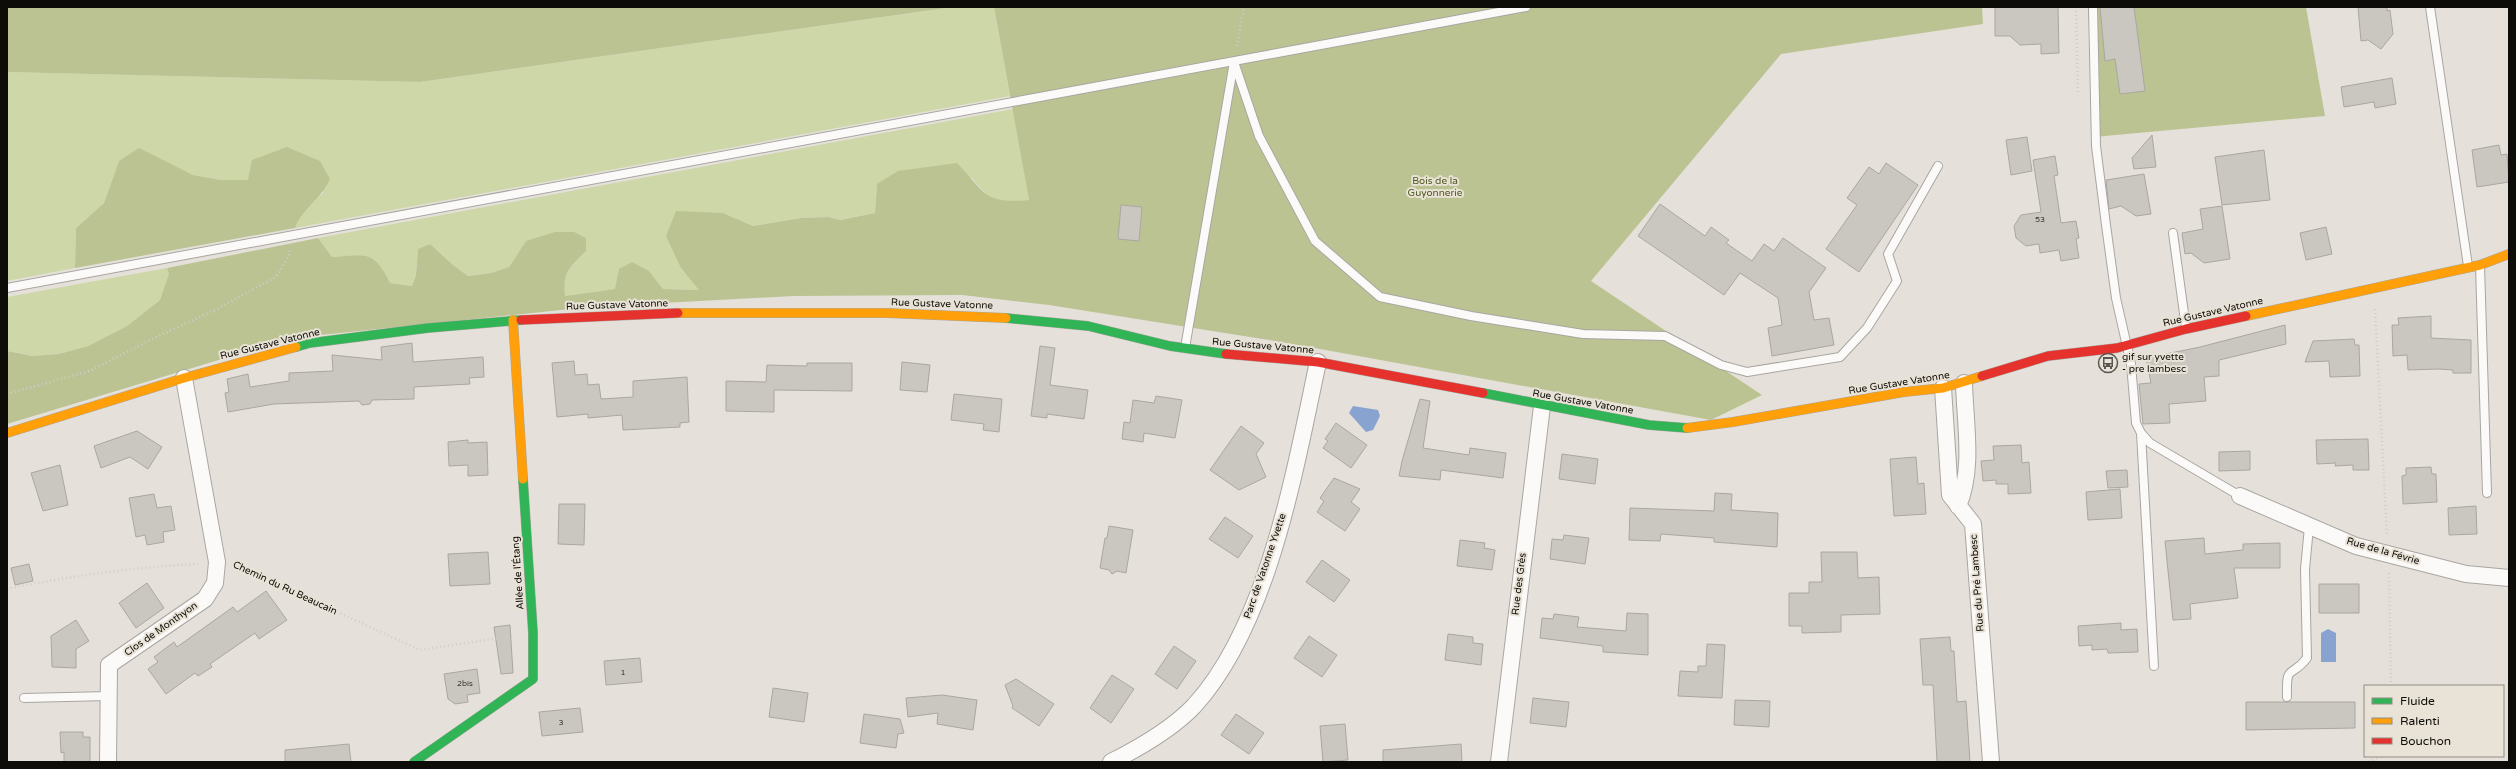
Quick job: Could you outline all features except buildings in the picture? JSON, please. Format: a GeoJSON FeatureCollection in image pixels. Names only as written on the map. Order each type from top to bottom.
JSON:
{"type":"FeatureCollection","features":[{"type":"Feature","properties":{"kind":"street","name":"Rue Gustave Vatonne"},"geometry":{"type":"LineString","coordinates":[[7,433],[184,378],[310,343],[428,328],[513,320],[682,313],[887,313],[1014,318],[1088,326],[1211,353],[1318,362],[1542,406],[1648,425],[1684,428],[1733,422],[1904,392],[1943,388],[1964,383],[2048,356],[2096,352],[2186,329],[2480,265],[2509,254]]}},
{"type":"Feature","properties":{"kind":"street","name":"Allée de l'Étang"},"geometry":{"type":"LineString","coordinates":[[414,762],[533,679],[533,633],[513,320]]}},
{"type":"Feature","properties":{"kind":"street","name":"Parc de Vatonne Yvette"},"geometry":{"type":"LineString","coordinates":[[1112,762],[1181,718],[1193,707],[1204,694],[1240,636],[1250,615],[1291,490],[1318,362]]}},
{"type":"Feature","properties":{"kind":"street","name":"Clos de Monthyon"},"geometry":{"type":"LineString","coordinates":[[108,762],[109,665],[204,599],[214,583],[217,562],[184,378]]}},
{"type":"Feature","properties":{"kind":"street"},"geometry":{"type":"LineString","coordinates":[[1958,506],[1964,493],[1967,469],[1964,383]]}},
{"type":"Feature","properties":{"kind":"street","name":"Rue du Pré Lambesc"},"geometry":{"type":"LineString","coordinates":[[1943,388],[1950,495],[1972,524],[1991,762]]}},
{"type":"Feature","properties":{"kind":"street","name":"Rue des Grès"},"geometry":{"type":"LineString","coordinates":[[1499,762],[1542,406]]}},
{"type":"Feature","properties":{"kind":"street","name":"Rue de la Févrie"},"geometry":{"type":"LineString","coordinates":[[2240,496],[2356,546],[2466,574],[2509,578]]}},
{"type":"Feature","properties":{"kind":"lane"},"geometry":{"type":"LineString","coordinates":[[7,288],[1526,7]]}},
{"type":"Feature","properties":{"kind":"lane"},"geometry":{"type":"LineString","coordinates":[[2093,7],[2096,146],[2116,298],[2126,344],[2136,423],[2141,433],[2150,443],[2240,496]]}},
{"type":"Feature","properties":{"kind":"lane"},"geometry":{"type":"LineString","coordinates":[[2430,7],[2468,267]]}},
{"type":"Feature","properties":{"kind":"lane"},"geometry":{"type":"LineString","coordinates":[[1234,62],[1259,136],[1314,241],[1380,297],[1471,316],[1583,334],[1665,336],[1721,365],[1747,372],[1840,357],[1862,334],[1897,281],[1888,254],[1938,166]]}},
{"type":"Feature","properties":{"kind":"lane"},"geometry":{"type":"LineString","coordinates":[[1185,348],[1234,62]]}},
{"type":"Feature","properties":{"kind":"lane"},"geometry":{"type":"LineString","coordinates":[[2173,233],[2186,329]]}},
{"type":"Feature","properties":{"kind":"lane"},"geometry":{"type":"LineString","coordinates":[[2480,265],[2487,493]]}},
{"type":"Feature","properties":{"kind":"lane"},"geometry":{"type":"LineString","coordinates":[[2141,433],[2154,666]]}},
{"type":"Feature","properties":{"kind":"lane"},"geometry":{"type":"LineString","coordinates":[[2287,697],[2287,677],[2290,671],[2302,664],[2307,658],[2305,569],[2309,527]]}},
{"type":"Feature","properties":{"kind":"lane"},"geometry":{"type":"LineString","coordinates":[[24,698],[109,696]]}},
{"type":"Feature","properties":{"kind":"path"},"geometry":{"type":"LineString","coordinates":[[1234,62],[1244,7]]}},
{"type":"Feature","properties":{"kind":"path"},"geometry":{"type":"LineString","coordinates":[[7,394],[90,371],[152,338],[215,310],[276,278],[289,256],[292,236]]}},
{"type":"Feature","properties":{"kind":"path"},"geometry":{"type":"LineString","coordinates":[[2374,288],[2388,554],[2392,685]]}},
{"type":"Feature","properties":{"kind":"path","name":"Chemin du Ru Beaucain"},"geometry":{"type":"LineString","coordinates":[[7,589],[55,579],[151,566],[228,562],[420,650],[533,633]]}},
{"type":"Feature","properties":{"kind":"path"},"geometry":{"type":"LineString","coordinates":[[2369,762],[2380,757]]}},
{"type":"Feature","properties":{"kind":"green space"},"geometry":{"type":"Polygon","coordinates":[[[7,7],[953,7],[420,82],[7,72],[7,7]]]}},
{"type":"Feature","properties":{"kind":"green space"},"geometry":{"type":"Polygon","coordinates":[[[953,7],[994,7],[1010,96],[295,228],[300,214],[324,192],[248,180],[221,180],[193,175],[170,164],[119,161],[104,203],[76,228],[75,268],[7,281],[7,72],[420,82],[953,7]]]}},
{"type":"Feature","properties":{"kind":"green space","name":"Bois de la Guyonnerie"},"geometry":{"type":"Polygon","coordinates":[[[994,7],[1982,7],[1983,24],[1781,54],[1591,281],[1762,395],[1711,420],[1287,343],[1049,305],[962,295],[794,296],[590,307],[292,338],[7,424],[7,351],[32,356],[59,354],[88,346],[127,326],[160,300],[169,274],[167,268],[318,238],[332,257],[353,255],[367,256],[379,264],[390,283],[412,286],[416,275],[418,249],[430,244],[453,265],[468,276],[491,273],[509,267],[526,241],[555,232],[574,232],[586,238],[586,251],[568,270],[564,288],[565,296],[615,289],[619,269],[632,262],[649,271],[663,289],[699,290],[681,268],[666,236],[676,211],[723,213],[753,226],[801,218],[828,217],[840,220],[875,213],[877,184],[898,171],[957,163],[980,189],[994,198],[1014,201],[1029,200],[994,7]]]}},
{"type":"Feature","properties":{"kind":"green space"},"geometry":{"type":"Polygon","coordinates":[[[2088,7],[2306,7],[2325,116],[2094,137],[2088,7]]]}},
{"type":"Feature","properties":{"kind":"green space"},"geometry":{"type":"Polygon","coordinates":[[[1013,109],[1029,200],[996,200],[990,197],[972,178],[877,184],[875,213],[839,220],[828,217],[801,218],[753,226],[723,213],[681,268],[700,290],[663,289],[649,271],[619,269],[616,289],[564,296],[564,282],[568,271],[586,251],[526,241],[509,267],[491,273],[468,276],[453,265],[430,244],[418,249],[416,275],[412,286],[390,283],[379,264],[367,256],[353,255],[332,257],[318,238],[1013,109]]]}},
{"type":"Feature","properties":{"kind":"green space"},"geometry":{"type":"Polygon","coordinates":[[[287,147],[320,161],[330,179],[322,193],[298,221],[295,228],[75,268],[76,228],[104,203],[119,161],[139,148],[193,175],[221,180],[248,180],[252,160],[287,147]]]}},
{"type":"Feature","properties":{"kind":"green space"},"geometry":{"type":"Polygon","coordinates":[[[167,268],[170,274],[160,300],[127,326],[88,346],[59,354],[32,356],[7,351],[7,297],[167,268]]]}},
{"type":"Feature","properties":{"kind":"water"},"geometry":{"type":"Polygon","coordinates":[[[1353,406],[1378,410],[1380,416],[1373,430],[1366,432],[1349,413],[1353,406]]]}},
{"type":"Feature","properties":{"kind":"water"},"geometry":{"type":"Polygon","coordinates":[[[2328,629],[2336,633],[2336,662],[2321,662],[2321,633],[2328,629]]]}},
{"type":"Feature","properties":{"kind":"traffic: fast"},"geometry":{"type":"LineString","coordinates":[[1006,318],[1088,326],[1170,346],[1226,354]]}},
{"type":"Feature","properties":{"kind":"traffic: fast"},"geometry":{"type":"LineString","coordinates":[[296,347],[310,343],[428,328],[521,320]]}},
{"type":"Feature","properties":{"kind":"traffic: fast"},"geometry":{"type":"LineString","coordinates":[[1483,393],[1649,425],[1687,428]]}},
{"type":"Feature","properties":{"kind":"traffic: fast"},"geometry":{"type":"LineString","coordinates":[[414,762],[533,679],[533,633],[523,479]]}},
{"type":"Feature","properties":{"kind":"traffic: slow"},"geometry":{"type":"LineString","coordinates":[[2246,316],[2480,265],[2509,254]]}},
{"type":"Feature","properties":{"kind":"traffic: slow"},"geometry":{"type":"LineString","coordinates":[[678,313],[887,313],[1006,318]]}},
{"type":"Feature","properties":{"kind":"traffic: slow"},"geometry":{"type":"LineString","coordinates":[[513,320],[523,479]]}},
{"type":"Feature","properties":{"kind":"traffic: slow"},"geometry":{"type":"LineString","coordinates":[[7,433],[184,378],[296,347]]}},
{"type":"Feature","properties":{"kind":"traffic: slow"},"geometry":{"type":"LineString","coordinates":[[1687,428],[1733,422],[1904,392],[1943,388],[1982,376]]}},
{"type":"Feature","properties":{"kind":"traffic: jam"},"geometry":{"type":"LineString","coordinates":[[521,320],[678,313]]}},
{"type":"Feature","properties":{"kind":"traffic: jam"},"geometry":{"type":"LineString","coordinates":[[1982,376],[2048,356],[2117,348],[2186,329],[2246,316]]}},
{"type":"Feature","properties":{"kind":"traffic: jam"},"geometry":{"type":"LineString","coordinates":[[1226,354],[1318,362],[1483,393]]}},
{"type":"Feature","properties":{"kind":"place","name":"gif sur yvette - pre lambesc"},"geometry":{"type":"Point","coordinates":[2108,363]}}]}
